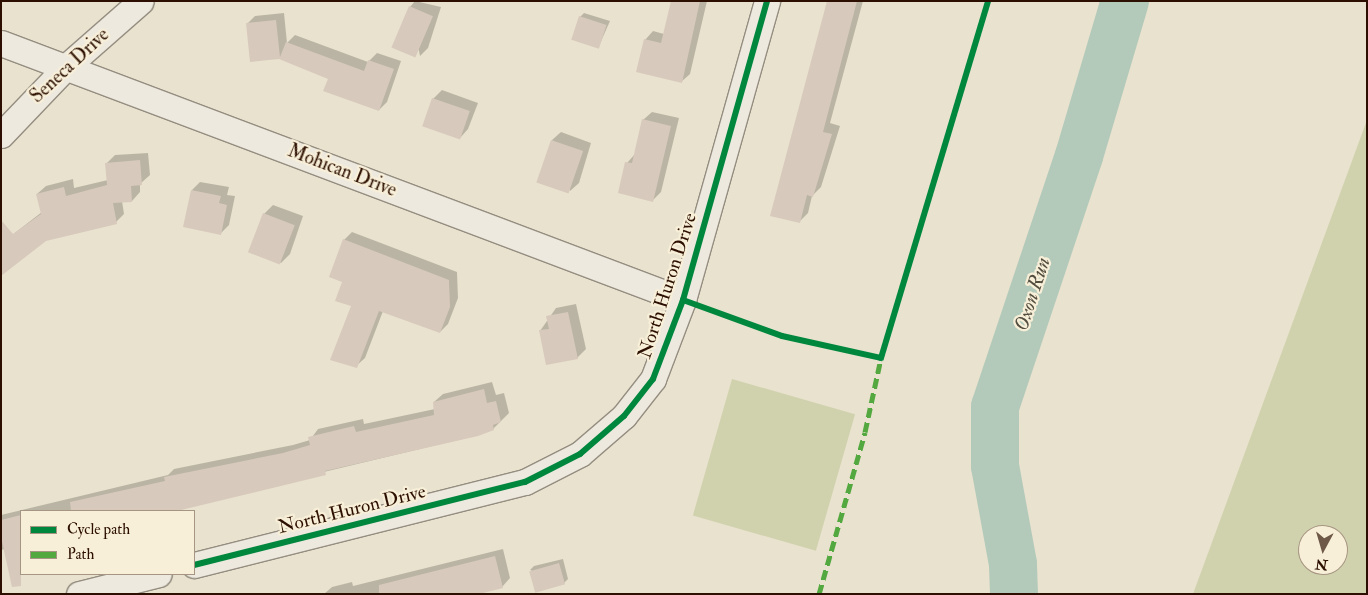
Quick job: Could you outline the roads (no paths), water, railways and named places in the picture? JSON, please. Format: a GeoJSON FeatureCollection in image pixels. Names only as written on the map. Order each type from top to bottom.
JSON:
{"type":"FeatureCollection","features":[{"type":"Feature","properties":{"kind":"street","name":"Seneca Drive"},"geometry":{"type":"LineString","coordinates":[[1,134],[67,66],[141,1]]}},
{"type":"Feature","properties":{"kind":"street","name":"North Huron Drive"},"geometry":{"type":"LineString","coordinates":[[195,565],[525,482],[580,454],[624,416],[653,379],[683,300],[767,1]]}},
{"type":"Feature","properties":{"kind":"street","name":"Mohican Drive"},"geometry":{"type":"LineString","coordinates":[[1,43],[67,66],[683,300]]}},
{"type":"Feature","properties":{"kind":"street"},"geometry":{"type":"LineString","coordinates":[[79,594],[155,575]]}},
{"type":"Feature","properties":{"kind":"waterway","name":"Oxon Run"},"geometry":{"type":"LineString","coordinates":[[1014,594],[1013,564],[995,466],[995,407],[1079,156],[1125,1]]}}]}
